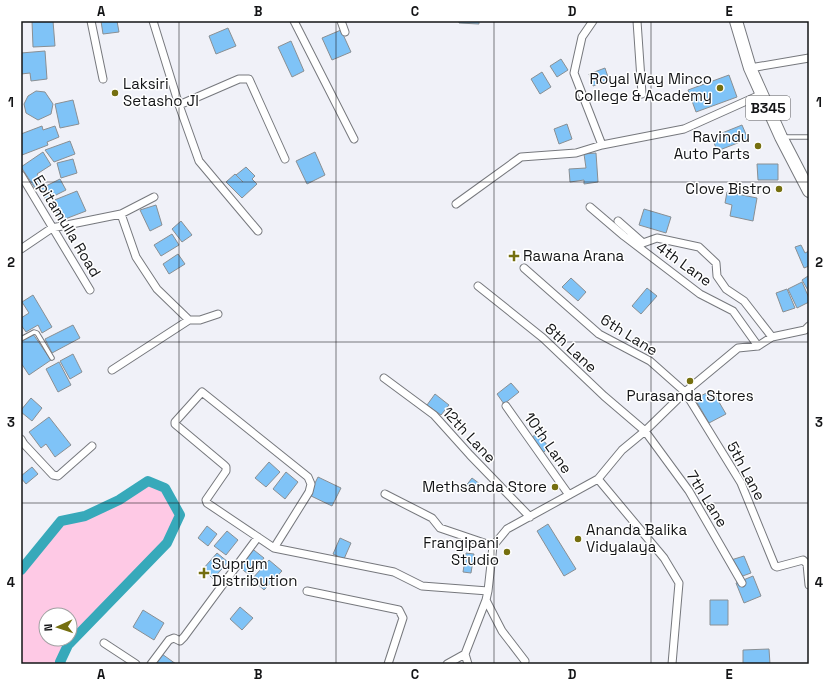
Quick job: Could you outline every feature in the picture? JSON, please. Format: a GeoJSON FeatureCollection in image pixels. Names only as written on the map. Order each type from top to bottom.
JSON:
{"type":"FeatureCollection","features":[{"type":"Feature","properties":{"kind":"main road","name":"B345"},"geometry":{"type":"LineString","coordinates":[[736,21],[750,68],[781,137],[809,191]]}},
{"type":"Feature","properties":{"kind":"street"},"geometry":{"type":"LineString","coordinates":[[91,21],[104,79]]}},
{"type":"Feature","properties":{"kind":"street"},"geometry":{"type":"LineString","coordinates":[[153,21],[199,160],[258,231]]}},
{"type":"Feature","properties":{"kind":"street"},"geometry":{"type":"LineString","coordinates":[[294,21],[354,139]]}},
{"type":"Feature","properties":{"kind":"street"},"geometry":{"type":"LineString","coordinates":[[341,21],[345,32]]}},
{"type":"Feature","properties":{"kind":"street"},"geometry":{"type":"LineString","coordinates":[[593,21],[582,37],[574,73],[602,144]]}},
{"type":"Feature","properties":{"kind":"street"},"geometry":{"type":"LineString","coordinates":[[637,21],[642,94]]}},
{"type":"Feature","properties":{"kind":"street"},"geometry":{"type":"LineString","coordinates":[[750,68],[809,58]]}},
{"type":"Feature","properties":{"kind":"street"},"geometry":{"type":"LineString","coordinates":[[180,105],[239,79],[248,80],[285,159]]}},
{"type":"Feature","properties":{"kind":"street"},"geometry":{"type":"LineString","coordinates":[[456,204],[521,157],[576,153],[602,144],[684,129],[762,94]]}},
{"type":"Feature","properties":{"kind":"street","name":"Epitamulla Road"},"geometry":{"type":"LineString","coordinates":[[22,177],[90,290]]}},
{"type":"Feature","properties":{"kind":"street"},"geometry":{"type":"LineString","coordinates":[[21,249],[52,228],[121,214],[154,197]]}},
{"type":"Feature","properties":{"kind":"street","name":"4th Lane"},"geometry":{"type":"LineString","coordinates":[[590,207],[624,236],[700,294],[733,311],[758,346]]}},
{"type":"Feature","properties":{"kind":"street"},"geometry":{"type":"LineString","coordinates":[[121,214],[136,257],[144,270],[157,289],[189,320]]}},
{"type":"Feature","properties":{"kind":"street"},"geometry":{"type":"LineString","coordinates":[[618,221],[643,243],[657,238],[699,247],[716,263],[717,276],[726,289],[744,301],[772,337]]}},
{"type":"Feature","properties":{"kind":"street","name":"6th Lane"},"geometry":{"type":"LineString","coordinates":[[524,268],[599,334],[650,361],[685,392]]}},
{"type":"Feature","properties":{"kind":"street","name":"8th Lane"},"geometry":{"type":"LineString","coordinates":[[478,286],[543,338],[604,396],[645,431]]}},
{"type":"Feature","properties":{"kind":"street"},"geometry":{"type":"LineString","coordinates":[[112,370],[189,320],[200,320],[218,314]]}},
{"type":"Feature","properties":{"kind":"street"},"geometry":{"type":"LineString","coordinates":[[468,664],[465,654],[486,600],[493,546],[507,529],[598,479],[622,450],[645,431],[685,392],[738,348],[758,346],[772,337],[805,330],[809,326]]}},
{"type":"Feature","properties":{"kind":"street","name":"12th Lane"},"geometry":{"type":"LineString","coordinates":[[384,378],[434,415],[530,517]]}},
{"type":"Feature","properties":{"kind":"street"},"geometry":{"type":"LineString","coordinates":[[274,548],[309,492],[311,484],[308,478],[202,392],[175,424],[226,467],[226,471],[206,500],[208,503],[274,548],[394,572],[422,586],[488,591]]}},
{"type":"Feature","properties":{"kind":"street","name":"5th Lane"},"geometry":{"type":"LineString","coordinates":[[685,392],[741,483],[775,566],[777,567],[803,560],[807,564],[809,585]]}},
{"type":"Feature","properties":{"kind":"street","name":"10th Lane"},"geometry":{"type":"LineString","coordinates":[[506,406],[568,496]]}},
{"type":"Feature","properties":{"kind":"street","name":"7th Lane"},"geometry":{"type":"LineString","coordinates":[[645,431],[689,491],[742,583]]}},
{"type":"Feature","properties":{"kind":"street"},"geometry":{"type":"LineString","coordinates":[[22,444],[53,475],[58,476],[92,446]]}},
{"type":"Feature","properties":{"kind":"street"},"geometry":{"type":"LineString","coordinates":[[598,479],[664,558],[679,583],[672,664]]}},
{"type":"Feature","properties":{"kind":"street"},"geometry":{"type":"LineString","coordinates":[[385,494],[432,518],[440,528],[493,546]]}},
{"type":"Feature","properties":{"kind":"street"},"geometry":{"type":"LineString","coordinates":[[151,664],[169,640],[174,638],[180,641],[184,637],[258,537]]}},
{"type":"Feature","properties":{"kind":"street"},"geometry":{"type":"LineString","coordinates":[[307,591],[399,610],[403,618],[388,664]]}},
{"type":"Feature","properties":{"kind":"street"},"geometry":{"type":"LineString","coordinates":[[486,600],[502,631],[525,661]]}},
{"type":"Feature","properties":{"kind":"street"},"geometry":{"type":"LineString","coordinates":[[104,643],[136,664]]}},
{"type":"Feature","properties":{"kind":"street"},"geometry":{"type":"LineString","coordinates":[[448,664],[465,654]]}},
{"type":"Feature","properties":{"kind":"lane"},"geometry":{"type":"LineString","coordinates":[[781,137],[809,138]]}},
{"type":"Feature","properties":{"kind":"lane"},"geometry":{"type":"LineString","coordinates":[[21,339],[34,332],[37,333],[52,358]]}},
{"type":"Feature","properties":{"kind":"shaded area"},"geometry":{"type":"Polygon","coordinates":[[[148,481],[165,488],[180,515],[167,543],[78,634],[78,607],[38,607],[38,647],[67,647],[60,661],[61,664],[21,664],[21,570],[61,521],[85,516],[119,500],[148,481]]]}},
{"type":"Feature","properties":{"kind":"building"},"geometry":{"type":"Polygon","coordinates":[[[32,21],[53,21],[55,46],[33,47],[32,21]]]}},
{"type":"Feature","properties":{"kind":"building"},"geometry":{"type":"Polygon","coordinates":[[[101,21],[117,21],[119,32],[103,34],[101,21]]]}},
{"type":"Feature","properties":{"kind":"building"},"geometry":{"type":"Polygon","coordinates":[[[459,21],[479,21],[479,24],[459,23],[459,21]]]}},
{"type":"Feature","properties":{"kind":"building"},"geometry":{"type":"Polygon","coordinates":[[[228,28],[236,46],[216,54],[209,36],[228,28]]]}},
{"type":"Feature","properties":{"kind":"building"},"geometry":{"type":"Polygon","coordinates":[[[341,30],[351,52],[332,60],[322,38],[341,30]]]}},
{"type":"Feature","properties":{"kind":"building"},"geometry":{"type":"Polygon","coordinates":[[[291,41],[304,71],[292,77],[278,47],[291,41]]]}},
{"type":"Feature","properties":{"kind":"building"},"geometry":{"type":"Polygon","coordinates":[[[45,51],[47,79],[31,81],[30,73],[21,74],[21,53],[45,51]]]}},
{"type":"Feature","properties":{"kind":"building"},"geometry":{"type":"Polygon","coordinates":[[[561,59],[568,70],[557,77],[550,66],[561,59]]]}},
{"type":"Feature","properties":{"kind":"building"},"geometry":{"type":"Polygon","coordinates":[[[605,68],[609,80],[593,86],[589,74],[605,68]]]}},
{"type":"Feature","properties":{"kind":"building"},"geometry":{"type":"Polygon","coordinates":[[[542,72],[551,87],[540,94],[531,79],[542,72]]]}},
{"type":"Feature","properties":{"kind":"building"},"geometry":{"type":"Polygon","coordinates":[[[729,75],[737,97],[696,112],[688,90],[729,75]]]}},
{"type":"Feature","properties":{"kind":"building"},"geometry":{"type":"Polygon","coordinates":[[[36,91],[45,92],[53,104],[51,114],[38,120],[26,113],[24,104],[28,96],[36,91]]]}},
{"type":"Feature","properties":{"kind":"building"},"geometry":{"type":"Polygon","coordinates":[[[73,100],[79,124],[60,128],[55,104],[73,100]]]}},
{"type":"Feature","properties":{"kind":"building"},"geometry":{"type":"Polygon","coordinates":[[[567,124],[572,139],[559,144],[554,129],[567,124]]]}},
{"type":"Feature","properties":{"kind":"building"},"geometry":{"type":"Polygon","coordinates":[[[742,125],[748,139],[717,151],[712,137],[742,125]]]}},
{"type":"Feature","properties":{"kind":"building"},"geometry":{"type":"Polygon","coordinates":[[[42,126],[43,130],[55,126],[59,137],[47,142],[48,145],[22,155],[21,134],[42,126]]]}},
{"type":"Feature","properties":{"kind":"building"},"geometry":{"type":"Polygon","coordinates":[[[70,141],[75,154],[54,162],[45,150],[70,141]]]}},
{"type":"Feature","properties":{"kind":"building"},"geometry":{"type":"Polygon","coordinates":[[[43,152],[51,165],[37,174],[43,183],[35,188],[21,167],[43,152]]]}},
{"type":"Feature","properties":{"kind":"building"},"geometry":{"type":"Polygon","coordinates":[[[315,152],[325,175],[307,184],[296,161],[315,152]]]}},
{"type":"Feature","properties":{"kind":"building"},"geometry":{"type":"Polygon","coordinates":[[[596,153],[598,182],[584,184],[584,180],[570,182],[569,169],[586,168],[584,154],[596,153]]]}},
{"type":"Feature","properties":{"kind":"building"},"geometry":{"type":"Polygon","coordinates":[[[73,159],[77,173],[61,178],[57,163],[73,159]]]}},
{"type":"Feature","properties":{"kind":"building"},"geometry":{"type":"Polygon","coordinates":[[[757,164],[778,164],[778,180],[758,180],[757,164]]]}},
{"type":"Feature","properties":{"kind":"building"},"geometry":{"type":"Polygon","coordinates":[[[246,167],[255,176],[252,179],[257,184],[242,198],[226,182],[235,174],[236,175],[246,167]]]}},
{"type":"Feature","properties":{"kind":"building"},"geometry":{"type":"Polygon","coordinates":[[[60,179],[66,190],[46,200],[40,189],[60,179]]]}},
{"type":"Feature","properties":{"kind":"building"},"geometry":{"type":"Polygon","coordinates":[[[77,191],[86,211],[60,221],[52,201],[77,191]]]}},
{"type":"Feature","properties":{"kind":"building"},"geometry":{"type":"Polygon","coordinates":[[[727,192],[757,198],[753,221],[730,216],[732,205],[725,203],[727,192]]]}},
{"type":"Feature","properties":{"kind":"building"},"geometry":{"type":"Polygon","coordinates":[[[156,205],[162,225],[150,231],[140,210],[156,205]]]}},
{"type":"Feature","properties":{"kind":"building"},"geometry":{"type":"Polygon","coordinates":[[[644,209],[671,217],[666,233],[639,225],[644,209]]]}},
{"type":"Feature","properties":{"kind":"building"},"geometry":{"type":"Polygon","coordinates":[[[181,221],[192,235],[182,242],[172,229],[181,221]]]}},
{"type":"Feature","properties":{"kind":"building"},"geometry":{"type":"Polygon","coordinates":[[[172,234],[179,245],[161,256],[154,245],[172,234]]]}},
{"type":"Feature","properties":{"kind":"building"},"geometry":{"type":"Polygon","coordinates":[[[801,245],[805,253],[809,251],[809,266],[804,268],[795,247],[801,245]]]}},
{"type":"Feature","properties":{"kind":"building"},"geometry":{"type":"Polygon","coordinates":[[[178,254],[185,264],[169,274],[163,264],[178,254]]]}},
{"type":"Feature","properties":{"kind":"building"},"geometry":{"type":"Polygon","coordinates":[[[808,276],[809,278],[809,292],[802,280],[808,276]]]}},
{"type":"Feature","properties":{"kind":"building"},"geometry":{"type":"Polygon","coordinates":[[[571,278],[586,292],[578,301],[562,287],[571,278]]]}},
{"type":"Feature","properties":{"kind":"building"},"geometry":{"type":"Polygon","coordinates":[[[802,282],[809,298],[809,302],[797,308],[788,289],[802,282]]]}},
{"type":"Feature","properties":{"kind":"building"},"geometry":{"type":"Polygon","coordinates":[[[647,288],[657,296],[641,314],[632,306],[647,288]]]}},
{"type":"Feature","properties":{"kind":"building"},"geometry":{"type":"Polygon","coordinates":[[[787,289],[795,308],[783,312],[776,293],[787,289]]]}},
{"type":"Feature","properties":{"kind":"building"},"geometry":{"type":"Polygon","coordinates":[[[33,295],[52,327],[42,333],[38,325],[26,332],[21,325],[21,318],[29,313],[22,302],[33,295]]]}},
{"type":"Feature","properties":{"kind":"building"},"geometry":{"type":"Polygon","coordinates":[[[73,325],[80,338],[52,353],[45,339],[73,325]]]}},
{"type":"Feature","properties":{"kind":"building"},"geometry":{"type":"Polygon","coordinates":[[[33,334],[51,360],[29,375],[21,363],[21,341],[33,334]]]}},
{"type":"Feature","properties":{"kind":"building"},"geometry":{"type":"Polygon","coordinates":[[[73,354],[82,372],[70,379],[60,361],[73,354]]]}},
{"type":"Feature","properties":{"kind":"building"},"geometry":{"type":"Polygon","coordinates":[[[59,362],[71,385],[58,392],[46,369],[59,362]]]}},
{"type":"Feature","properties":{"kind":"building"},"geometry":{"type":"Polygon","coordinates":[[[511,383],[519,392],[504,404],[497,394],[511,383]]]}},
{"type":"Feature","properties":{"kind":"building"},"geometry":{"type":"Polygon","coordinates":[[[712,390],[726,414],[709,423],[695,399],[712,390]]]}},
{"type":"Feature","properties":{"kind":"building"},"geometry":{"type":"Polygon","coordinates":[[[435,394],[449,405],[441,415],[427,405],[435,394]]]}},
{"type":"Feature","properties":{"kind":"building"},"geometry":{"type":"Polygon","coordinates":[[[31,398],[42,408],[32,421],[21,412],[31,398]]]}},
{"type":"Feature","properties":{"kind":"building"},"geometry":{"type":"Polygon","coordinates":[[[49,417],[71,445],[55,457],[46,444],[41,448],[29,432],[49,417]]]}},
{"type":"Feature","properties":{"kind":"building"},"geometry":{"type":"Polygon","coordinates":[[[537,433],[549,447],[542,454],[529,440],[537,433]]]}},
{"type":"Feature","properties":{"kind":"building"},"geometry":{"type":"Polygon","coordinates":[[[269,462],[280,472],[266,487],[255,478],[269,462]]]}},
{"type":"Feature","properties":{"kind":"building"},"geometry":{"type":"Polygon","coordinates":[[[32,467],[38,474],[26,484],[21,476],[32,467]]]}},
{"type":"Feature","properties":{"kind":"building"},"geometry":{"type":"Polygon","coordinates":[[[286,472],[298,482],[285,499],[273,489],[286,472]]]}},
{"type":"Feature","properties":{"kind":"building"},"geometry":{"type":"Polygon","coordinates":[[[318,477],[341,488],[332,506],[309,495],[318,477]]]}},
{"type":"Feature","properties":{"kind":"building"},"geometry":{"type":"Polygon","coordinates":[[[472,478],[480,484],[473,493],[465,487],[472,478]]]}},
{"type":"Feature","properties":{"kind":"building"},"geometry":{"type":"Polygon","coordinates":[[[548,524],[576,569],[564,576],[537,531],[548,524]]]}},
{"type":"Feature","properties":{"kind":"building"},"geometry":{"type":"Polygon","coordinates":[[[207,526],[217,534],[208,546],[198,538],[207,526]]]}},
{"type":"Feature","properties":{"kind":"building"},"geometry":{"type":"Polygon","coordinates":[[[227,531],[238,540],[226,555],[214,546],[227,531]]]}},
{"type":"Feature","properties":{"kind":"building"},"geometry":{"type":"Polygon","coordinates":[[[340,538],[351,543],[344,559],[333,554],[340,538]]]}},
{"type":"Feature","properties":{"kind":"building"},"geometry":{"type":"Polygon","coordinates":[[[250,547],[264,558],[251,576],[236,565],[250,547]]]}},
{"type":"Feature","properties":{"kind":"building"},"geometry":{"type":"Polygon","coordinates":[[[217,553],[228,562],[213,579],[203,569],[217,553]]]}},
{"type":"Feature","properties":{"kind":"building"},"geometry":{"type":"Polygon","coordinates":[[[466,553],[474,554],[471,573],[463,572],[466,553]]]}},
{"type":"Feature","properties":{"kind":"building"},"geometry":{"type":"Polygon","coordinates":[[[744,556],[751,573],[737,578],[731,560],[744,556]]]}},
{"type":"Feature","properties":{"kind":"building"},"geometry":{"type":"Polygon","coordinates":[[[269,560],[282,571],[264,590],[252,579],[269,560]]]}},
{"type":"Feature","properties":{"kind":"building"},"geometry":{"type":"Polygon","coordinates":[[[753,576],[761,596],[744,603],[736,583],[753,576]]]}},
{"type":"Feature","properties":{"kind":"building"},"geometry":{"type":"Polygon","coordinates":[[[710,600],[728,600],[728,625],[710,625],[710,600]]]}},
{"type":"Feature","properties":{"kind":"building"},"geometry":{"type":"Polygon","coordinates":[[[240,607],[253,618],[242,630],[230,619],[240,607]]]}},
{"type":"Feature","properties":{"kind":"building"},"geometry":{"type":"Polygon","coordinates":[[[143,610],[164,623],[154,640],[133,627],[143,610]]]}},
{"type":"Feature","properties":{"kind":"building"},"geometry":{"type":"Polygon","coordinates":[[[769,649],[770,664],[743,664],[743,650],[769,649]]]}},
{"type":"Feature","properties":{"kind":"building"},"geometry":{"type":"Polygon","coordinates":[[[162,654],[176,664],[154,664],[162,654]]]}},
{"type":"Feature","properties":{"kind":"waterway"},"geometry":{"type":"LineString","coordinates":[[21,570],[61,521],[85,516],[119,500],[148,481],[165,488],[180,515],[167,543],[68,645],[60,662],[61,664]]}},
{"type":"Feature","properties":{"kind":"place","name":"Royal Way Minco College & Academy"},"geometry":{"type":"Point","coordinates":[720,88]}},
{"type":"Feature","properties":{"kind":"place","name":"Laksiri Setasho JI"},"geometry":{"type":"Point","coordinates":[115,93]}},
{"type":"Feature","properties":{"kind":"place","name":"Ravindu Auto Parts"},"geometry":{"type":"Point","coordinates":[758,146]}},
{"type":"Feature","properties":{"kind":"place","name":"Clove Bistro"},"geometry":{"type":"Point","coordinates":[779,189]}},
{"type":"Feature","properties":{"kind":"place","name":"Rawana Arana"},"geometry":{"type":"Point","coordinates":[514,256]}},
{"type":"Feature","properties":{"kind":"place","name":"Purasanda Stores"},"geometry":{"type":"Point","coordinates":[690,381]}},
{"type":"Feature","properties":{"kind":"place","name":"Methsanda Store"},"geometry":{"type":"Point","coordinates":[555,487]}},
{"type":"Feature","properties":{"kind":"place","name":"Ananda Balika Vidyalaya"},"geometry":{"type":"Point","coordinates":[578,539]}},
{"type":"Feature","properties":{"kind":"place","name":"Frangipani Studio"},"geometry":{"type":"Point","coordinates":[507,552]}},
{"type":"Feature","properties":{"kind":"place","name":"Suprym Distribution"},"geometry":{"type":"Point","coordinates":[204,573]}}]}
